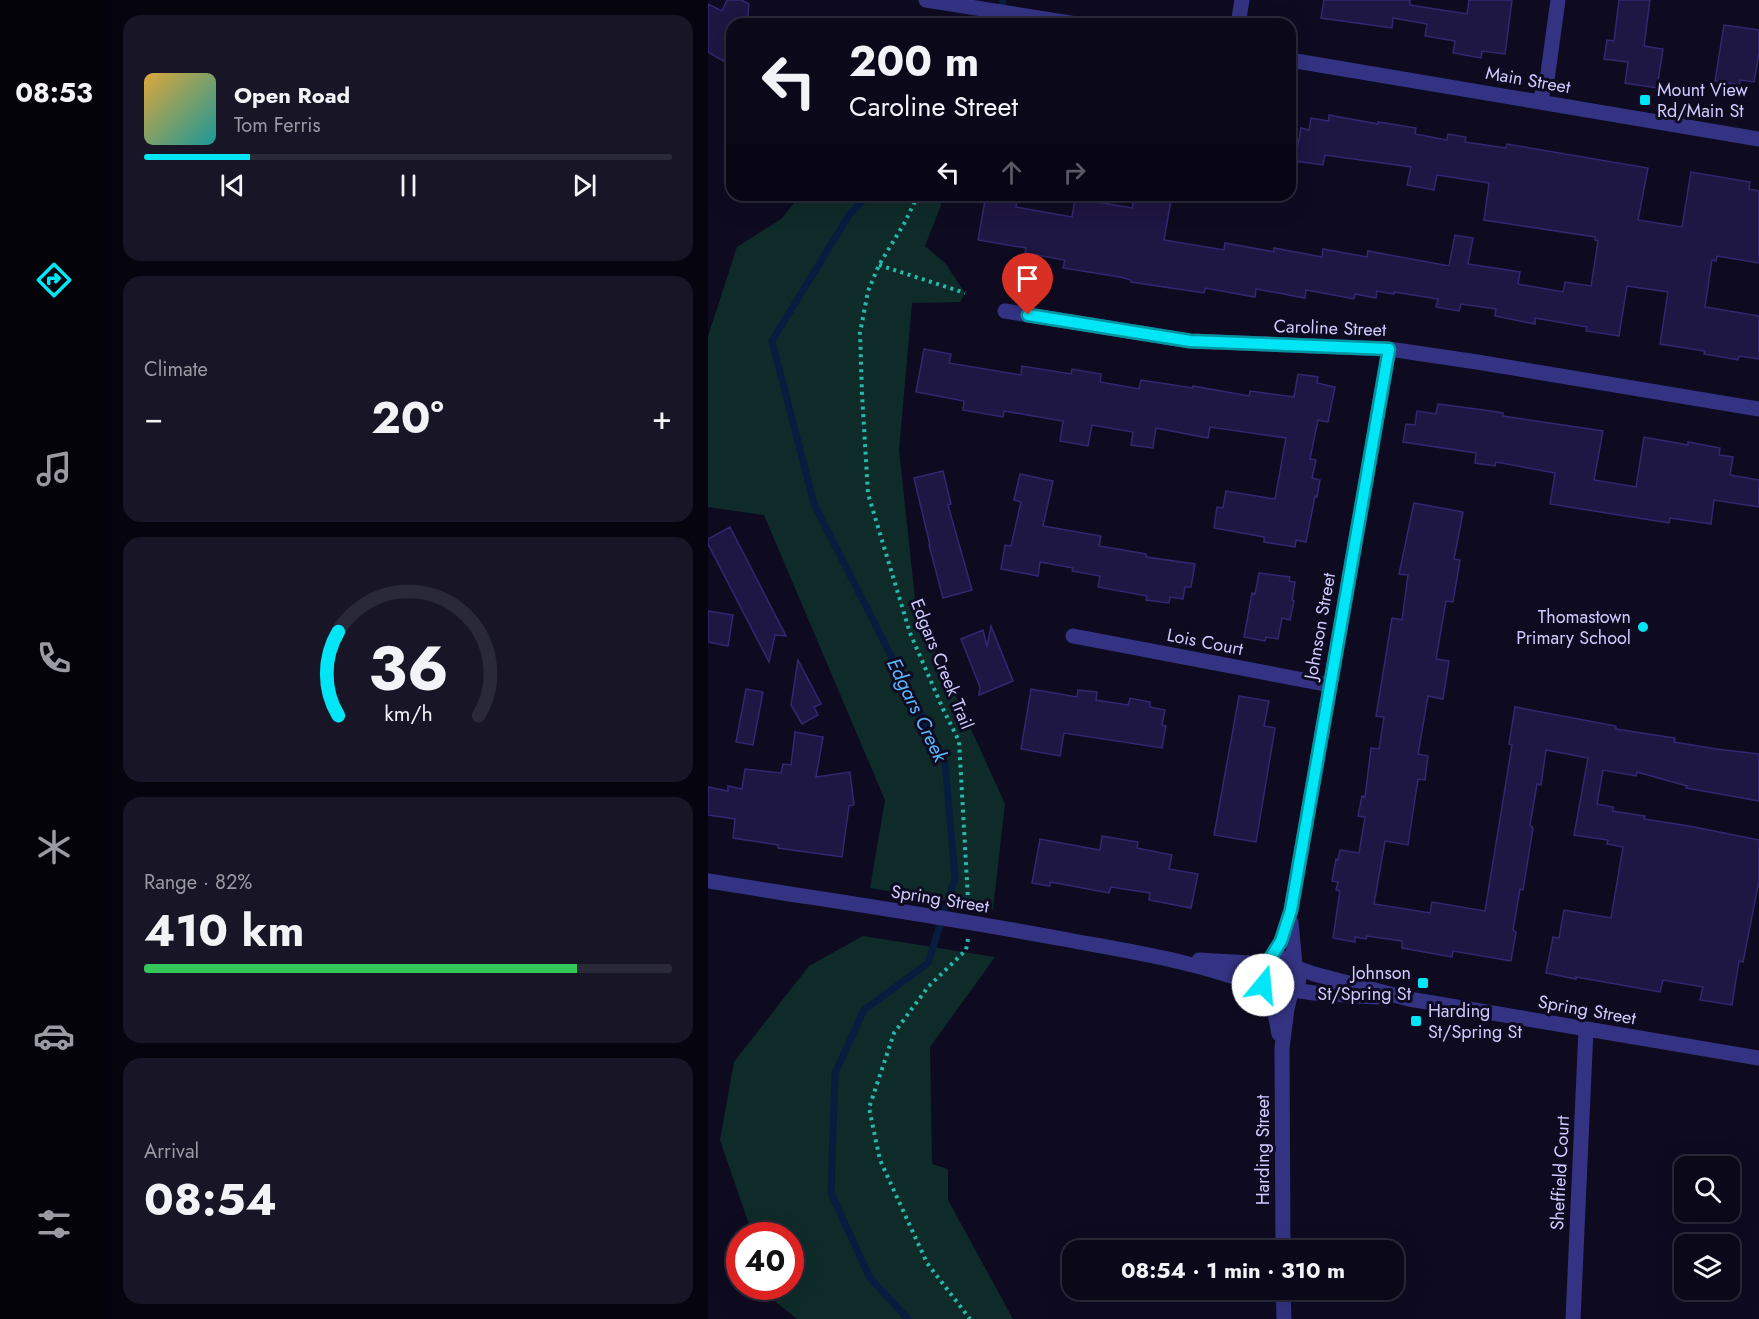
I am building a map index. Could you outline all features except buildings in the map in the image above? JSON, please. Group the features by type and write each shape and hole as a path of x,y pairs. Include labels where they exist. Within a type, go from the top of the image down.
{"street":[{"path":"926,0 1041,18"},
{"path":"1239,18 1242,0"},
{"path":"1539,102 1547,80 1558,0"},
{"name":"Main Street","path":"1296,61 1759,139"},
{"name":"Caroline Street","path":"1005,311 1190,341 1389,349 1759,409"},
{"name":"Johnson Street","path":"1268,963 1281,941 1291,910 1389,349"},
{"name":"Lois Court","path":"1072,636 1330,686"},
{"name":"Spring Street","path":"708,880 1166,958 1242,979 1267,991"},
{"name":"Johnson Street","path":"1291,910 1292,944 1296,966"},
{"name":"Spring Street","path":"1166,958 1268,963"},
{"path":"1274,959 1285,959 1296,966 1299,980 1292,991 1280,996 1267,991 1262,974 1268,963 1274,959"},
{"name":"Spring Street","path":"1296,966 1314,974 1409,999 1759,1058"},
{"name":"Harding Street","path":"1267,991 1274,1008 1282,1048"},
{"name":"Spring Street","path":"1292,991 1409,999"},
{"name":"Harding Street","path":"1283,1240 1282,1048 1287,1009 1292,991"},
{"name":"Sheffield Court","path":"1573,1319 1586,1029"},
{"path":"1283,1300 1284,1319"}],"path":[{"name":"Edgars Creek Trail","path":"915,201 879,265 868,291 861,333 861,394 868,494 910,633 959,741 968,899 971,905 966,950 928,987 894,1033 869,1108 880,1160 927,1263 970,1319"},
{"path":"879,265 965,293"}],"green space":[{"path":"796,201 943,201 925,246 945,263 965,293 960,302 912,303 899,450 916,608 1005,804 993,909 870,888 885,800 764,515 708,507 708,336 737,247 781,219"},
{"path":"863,936 995,957 930,1047 932,1164 948,1169 948,1200 1013,1319 797,1319 776,1302 775,1300 804,1300 804,1222 748,1222 720,1140 734,1062 809,966"}],"waterway":[{"name":"Edgars Creek","path":"1001,18 1003,0"},
{"name":"Edgars Creek","path":"862,201 849,215 772,341 814,504 945,762 955,878 928,963 864,1010 835,1073 831,1193 870,1278 908,1319"}],"place":[{"name":"Mount View Rd/Main St","path":"1645,100"},
{"name":"Thomastown Primary School","path":"1643,627"},
{"name":"Johnson St/Spring St","path":"1423,983"},
{"name":"Harding St/Spring St","path":"1416,1021"}],"route":[{"path":"1028,315 1190,341 1389,349 1291,910 1281,941 1264,968 1263,985"}]}
